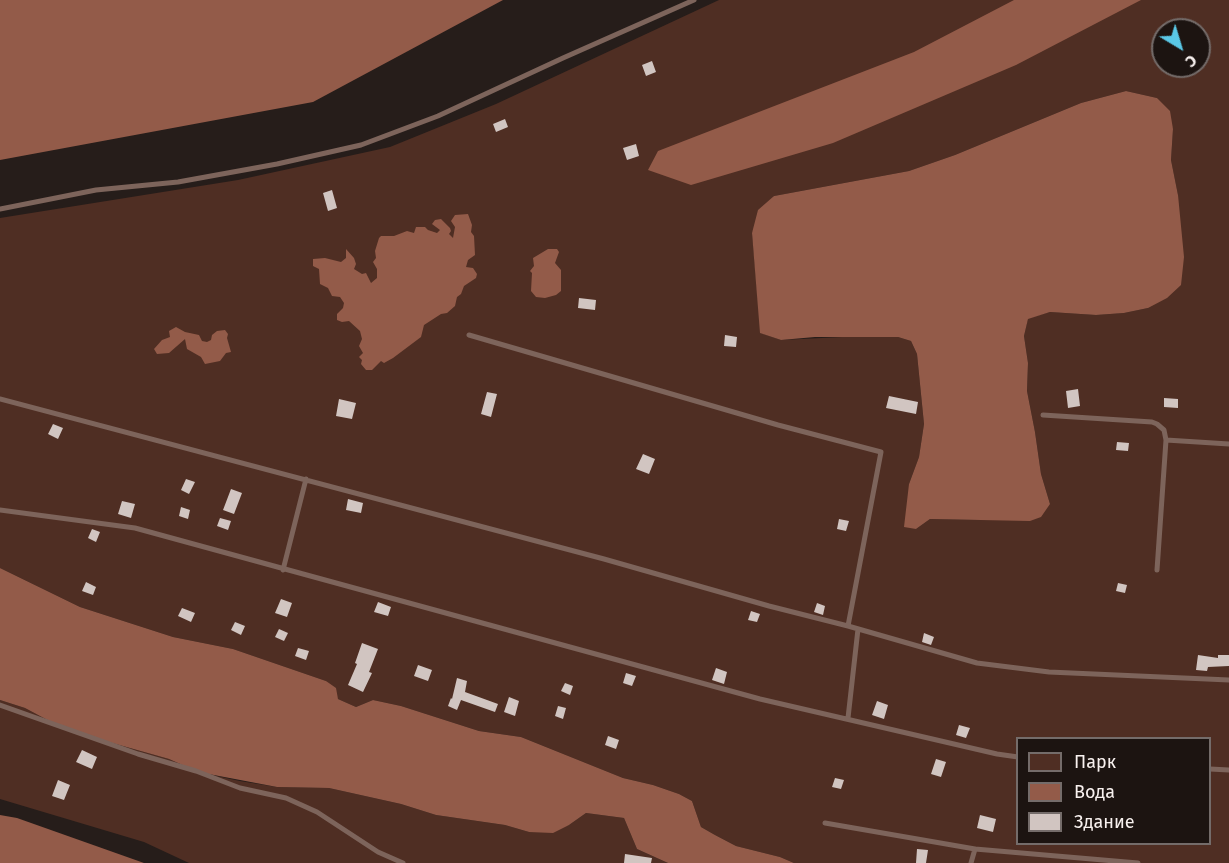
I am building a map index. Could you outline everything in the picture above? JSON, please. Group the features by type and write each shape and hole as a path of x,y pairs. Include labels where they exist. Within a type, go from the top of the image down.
{"lane":[{"path":"0,208 96,190 178,182 277,164 361,145 438,116 563,57 694,0"},
{"path":"469,335 778,425 881,452 848,626"},
{"path":"0,399 604,559 977,663 1121,676 1229,680"},
{"path":"1043,415 1152,422 1157,423 1164,430 1166,440 1157,570"},
{"path":"1166,440 1229,444"},
{"path":"283,570 306,479"},
{"path":"0,510 135,528 760,699 1016,757"},
{"path":"848,718 858,629"},
{"path":"0,705 240,788 286,798 317,812 378,852 403,863"},
{"path":"1211,769 1229,770"},
{"path":"825,824 975,849 1138,863"},
{"path":"971,863 975,849"}],"green space":[{"path":"719,0 1229,0 1229,863 794,863 780,857 736,846 701,827 692,801 679,794 623,778 521,737 479,731 401,706 373,700 356,707 338,699 326,681 233,649 173,637 80,607 0,568 0,218 238,180 390,147 496,104","holes":["1126,91 1157,98 1173,129 1171,160 1178,195 1148,308 1096,315 1050,312 1028,318 1024,336 1028,363 1027,391 1041,474 1050,504 979,520 930,519 916,529 909,484 919,457 924,424 917,354 911,341 898,337 862,336 781,340 761,333 752,233 774,196 909,171 955,155 1081,103"]},
{"path":"0,700 25,708 53,723 98,739 169,759 198,772 240,781 277,787 329,788 401,804 436,815 505,825 529,832 569,825 586,813 624,818 637,849 668,863 189,863 144,842 0,799"}],"water":[{"path":"0,0 503,0 313,102 0,160"},
{"path":"1014,0 1141,0 1016,65 833,143 691,185 648,170 658,151 914,52"},
{"path":"1126,91 1157,98 1170,111 1173,129 1171,160 1178,195 1184,257 1181,285 1167,298 1148,308 1096,315 1050,312 1028,319 1024,336 1028,363 1027,391 1041,474 1050,504 1041,517 1030,521 930,519 916,529 904,527 909,484 919,457 924,424 917,354 911,341 898,337 815,337 781,340 760,333 752,233 758,210 774,196 909,171 955,155 1081,103"},
{"path":"468,214 472,225 471,232 474,236 475,255 468,260 466,267 473,268 477,274 476,278 464,286 457,297 455,306 424,325 421,337 393,358 384,363 381,361 372,370 366,370 359,357 363,353 359,346 362,339 360,331 349,321 337,320 337,314 343,308 344,303 340,297 332,296 328,288 320,284 319,269 313,266 313,259 325,258 341,262 346,258 346,249 354,258 356,264 354,269 362,274 366,273 371,283 377,278 377,269 373,262 381,236 394,236 407,231 414,233 416,227 425,227 437,233 440,230 432,224 435,220 441,219 450,228 449,234 453,238 455,227 451,221 455,215"},
{"path":"548,249 557,249 559,252 555,263 561,270 561,291 545,298 536,297 531,291 532,273 530,271 534,266 533,258"},
{"path":"176,327 199,335 202,341 207,342 217,331 225,330 228,334 231,352 226,353 220,361 205,364 201,357 187,349 185,339 169,353 157,354 154,349 162,340 170,337 169,331"},
{"path":"0,568 80,607 173,637 233,649 326,681 336,688 338,699 356,707 373,700 401,706 479,731 521,737 623,778 679,794 692,801 701,827 736,846 780,857 794,863 668,863 637,849 624,818 586,813 553,833 529,832 505,825 436,815 401,804 329,788 277,787 198,772 169,759 98,739 53,723 25,708 0,700"},
{"path":"0,815 17,818 144,863 0,863"}],"building":[{"path":"652,61 656,72 646,76 642,65"},
{"path":"505,119 508,127 496,132 493,124"},
{"path":"636,144 639,156 627,160 623,148"},
{"path":"332,190 337,208 328,211 323,193"},
{"path":"579,298 596,300 595,310 578,308"},
{"path":"725,335 737,337 736,347 724,346"},
{"path":"1078,389 1080,406 1068,408 1066,391"},
{"path":"487,392 497,394 491,417 481,414"},
{"path":"889,396 918,402 916,414 886,408"},
{"path":"1164,398 1178,399 1178,408 1164,407"},
{"path":"339,399 356,403 352,419 336,416"},
{"path":"53,424 63,428 58,439 48,434"},
{"path":"1117,442 1129,443 1128,451 1116,450"},
{"path":"643,454 655,459 649,474 636,469"},
{"path":"186,479 195,482 189,494 181,490"},
{"path":"231,489 242,493 234,514 223,510"},
{"path":"348,499 363,503 361,513 346,510"},
{"path":"122,501 135,504 131,518 118,514"},
{"path":"181,507 190,510 188,519 179,516"},
{"path":"220,518 231,521 228,530 217,526"},
{"path":"839,519 849,521 846,531 837,529"},
{"path":"92,529 100,532 96,542 88,538"},
{"path":"86,582 96,587 93,595 82,591"},
{"path":"1118,583 1127,585 1125,593 1116,591"},
{"path":"281,599 292,603 287,617 275,613"},
{"path":"378,602 391,607 388,616 374,612"},
{"path":"817,603 825,606 823,615 814,612"},
{"path":"182,608 195,613 191,622 178,616"},
{"path":"751,611 760,614 757,622 748,620"},
{"path":"235,622 245,626 241,635 231,630"},
{"path":"279,629 288,633 284,641 275,637"},
{"path":"924,633 934,637 931,645 922,642"},
{"path":"362,643 378,649 369,672 372,673 363,692 348,685 357,664 355,663"},
{"path":"298,648 309,651 306,660 295,656"},
{"path":"1198,655 1218,658 1218,655 1229,655 1229,666 1208,667 1207,671 1196,670"},
{"path":"418,665 432,670 428,681 414,676"},
{"path":"716,668 727,672 724,684 712,680"},
{"path":"626,673 636,676 632,686 623,683"},
{"path":"457,678 467,681 465,692 498,704 495,712 461,700 457,710 448,706"},
{"path":"565,683 573,686 570,695 561,691"},
{"path":"509,697 519,701 515,716 504,712"},
{"path":"877,701 888,705 884,719 872,715"},
{"path":"558,706 566,708 563,719 555,716"},
{"path":"959,725 970,728 966,738 956,735"},
{"path":"608,736 619,740 616,749 605,745"},
{"path":"82,750 97,757 92,769 76,762"},
{"path":"936,759 946,762 941,777 931,774"},
{"path":"835,778 844,780 841,789 832,787"},
{"path":"58,780 70,785 64,800 52,796"},
{"path":"980,815 996,819 993,832 977,828"},
{"path":"917,849 928,850 926,863 916,863"},
{"path":"625,854 652,858 651,863 624,863"}]}
